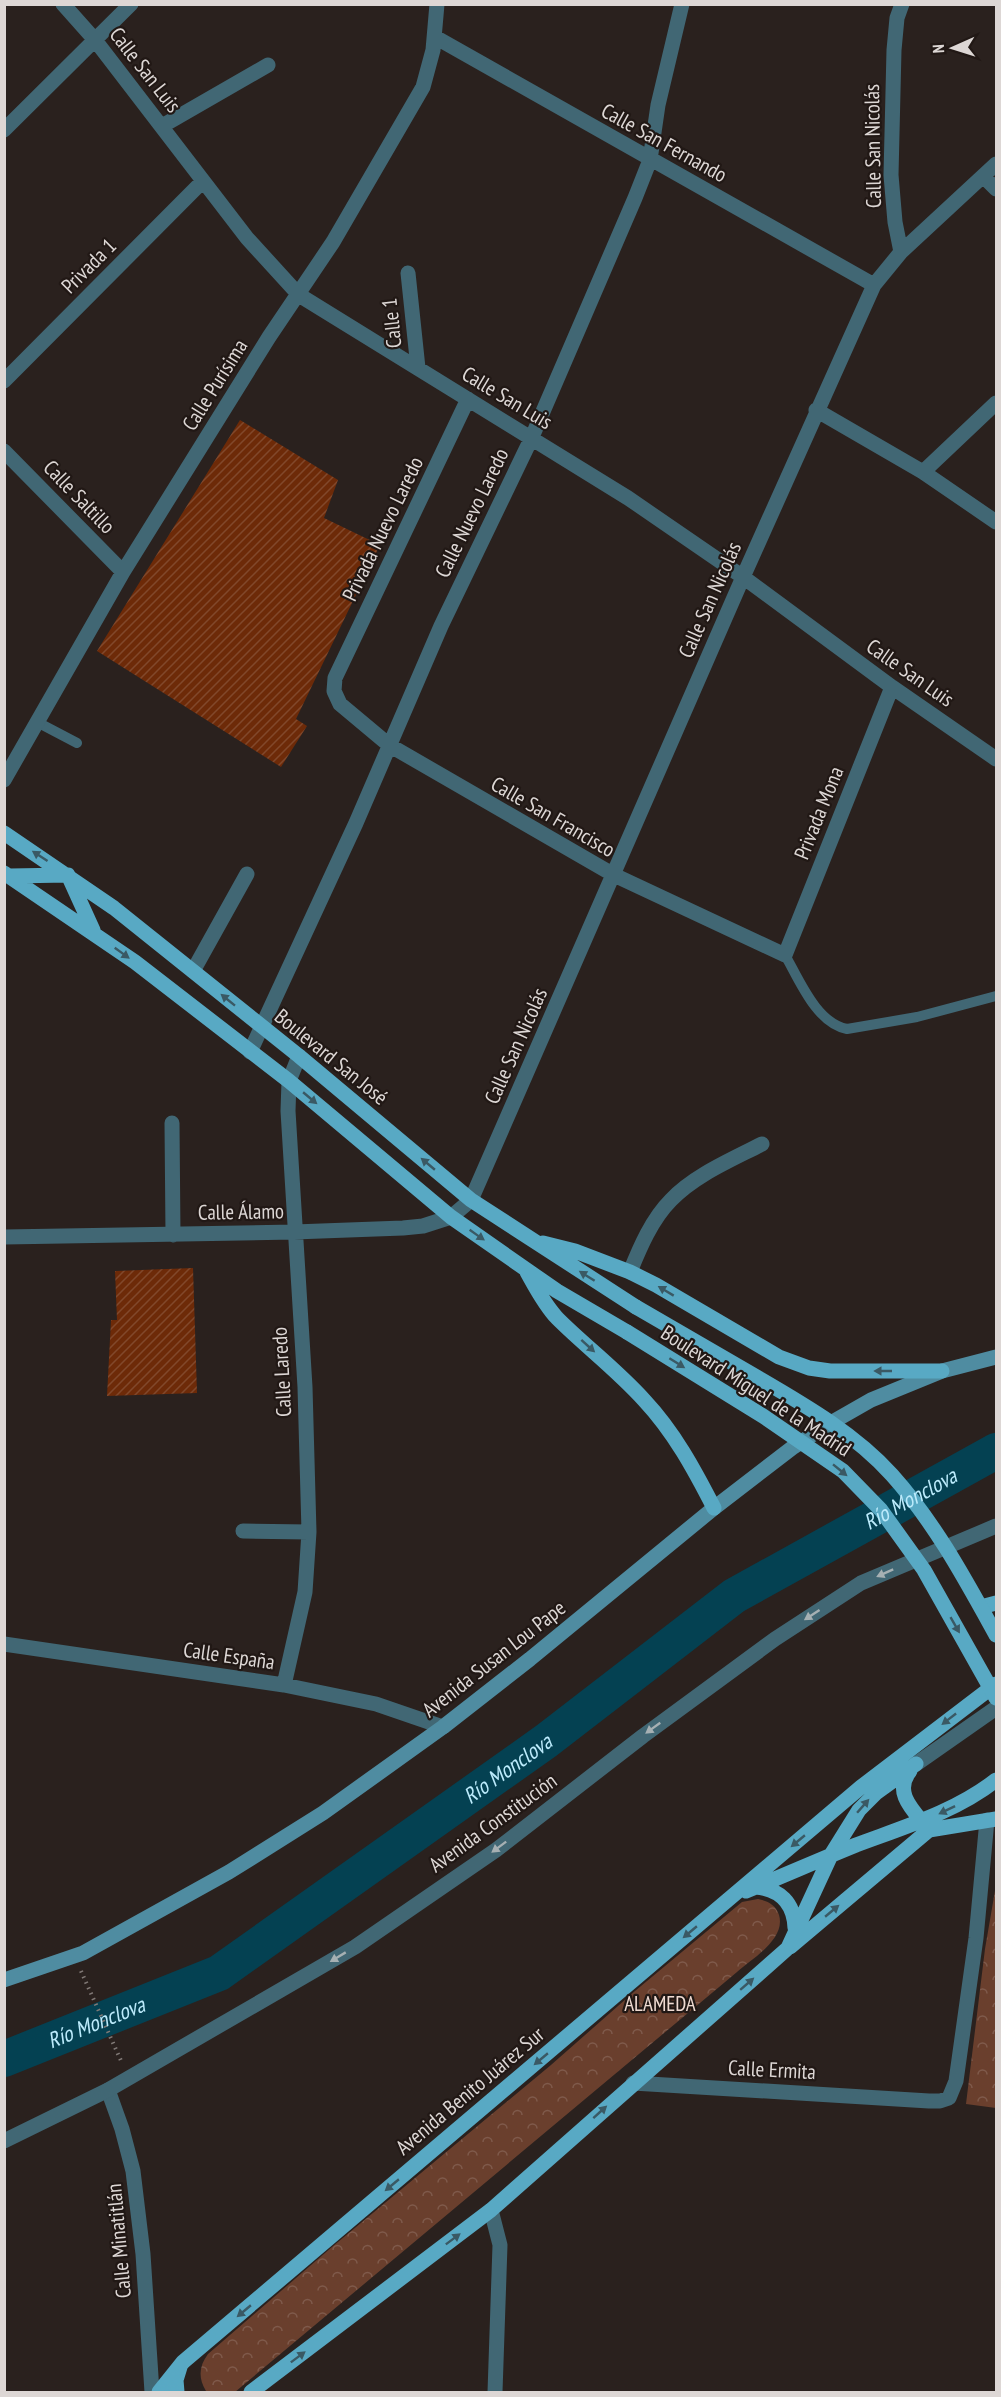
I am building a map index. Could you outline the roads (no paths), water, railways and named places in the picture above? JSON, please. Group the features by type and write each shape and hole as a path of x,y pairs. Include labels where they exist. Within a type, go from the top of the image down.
{"main road":[{"name":"Boulevard San José","path":"4,833 68,875 193,971 471,1200 636,1307"},
{"path":"7,875 68,875 95,933"},
{"path":"7,875 95,933 289,1081 451,1217 525,1269 543,1301 557,1317 612,1367 664,1421 685,1451 714,1508"},
{"path":"531,1240 575,1251 630,1272 779,1357 809,1368 830,1371 942,1371"},
{"name":"Boulevard Miguel de la Madrid","path":"525,1269 763,1416 843,1471 881,1510 924,1570 996,1698"},
{"name":"Boulevard Miguel de la Madrid","path":"636,1307 810,1408 860,1445 890,1473 923,1513 949,1551 996,1635"},
{"name":"Avenida Susan Lou Pape","path":"4,1980 74,1957 229,1872 323,1813 443,1727 539,1652 714,1508 792,1448 829,1424 871,1400 942,1371 996,1357"},
{"path":"981,1607 996,1603"},
{"path":"735,1895 861,1787 996,1684"},
{"path":"916,1764 904,1781 903,1792 925,1825"},
{"path":"788,1948 795,1928 831,1855 865,1803 916,1764"},
{"name":"Avenida Benito Juárez Sur","path":"159,2392 183,2362 735,1895 831,1855 925,1825 996,1780"},
{"path":"251,2392 490,2210 925,1825 992,1819"},
{"path":"755,1887 776,1892 784,1898 795,1917 795,1928"},
{"path":"177,2392 176,2380 183,2362"}],"street":[{"name":"Calle San Luis","path":"63,4 96,40 269,264 299,295 628,498 743,577 892,687 996,759"},
{"path":"4,130 131,4"},
{"name":"Calle Purísima","path":"4,780 123,572 269,337 333,242 423,87 435,37 437,4"},
{"name":"Calle Nuevo Laredo","path":"250,1052 356,824 441,626 532,437 650,160 658,105 682,4"},
{"name":"Calle San Nicolás","path":"471,1200 816,410 874,285 901,252 895,222 891,175 894,50 897,18 902,5"},
{"name":"Calle San Fernando","path":"435,37 874,285"},
{"path":"162,126 268,65"},
{"path":"901,252 996,164"},
{"path":"983,176 996,189"},
{"name":"Privada 1","path":"4,381 203,181"},
{"name":"Calle 1","path":"408,273 418,368"},
{"name":"Privada Nuevo Laredo","path":"335,678 468,399"},
{"path":"923,472 996,403"},
{"path":"816,410 923,472 996,522"},
{"name":"Calle Saltillo","path":"4,451 123,572"},
{"name":"Calle San Francisco","path":"335,678 334,691 340,704 389,746 614,875 785,955"},
{"name":"Privada Mona","path":"785,955 892,687"},
{"path":"193,971 248,874"},
{"name":"Calle Laredo","path":"284,1685 305,1592 309,1532 305,1387 288,1111 289,1081 299,1056"},
{"path":"172,1123 173,1235"},
{"path":"630,1272 645,1239 670,1200 715,1168 762,1144"},
{"name":"Calle Álamo","path":"4,1237 294,1232 423,1226 451,1217 471,1200"},
{"name":"Avenida Constitución","path":"4,2141 108,2090 355,1947 495,1850 643,1736 775,1639 861,1583 996,1526"},
{"path":"243,1531 309,1532"},
{"name":"Calle España","path":"4,1644 284,1685 376,1704 443,1727"},
{"path":"916,1764 996,1708"},
{"name":"Calle Ermita","path":"633,2083 929,2101 946,2099 956,2086 992,1819"},
{"name":"Calle Minatitlán","path":"108,2090 122,2129 133,2171 143,2254 152,2392"},
{"path":"490,2210 500,2245 495,2392"}],"lane":[{"path":"37,722 77,743"},
{"path":"785,955 817,1008 831,1023 841,1028 852,1029 917,1017 996,996"}],"waterway":[{"name":"Río Monclova","path":"4,2059 219,1973 546,1741 734,1596 996,1451"}],"park label":[{"name":"ALAMEDA","path":"660,2004"}]}
